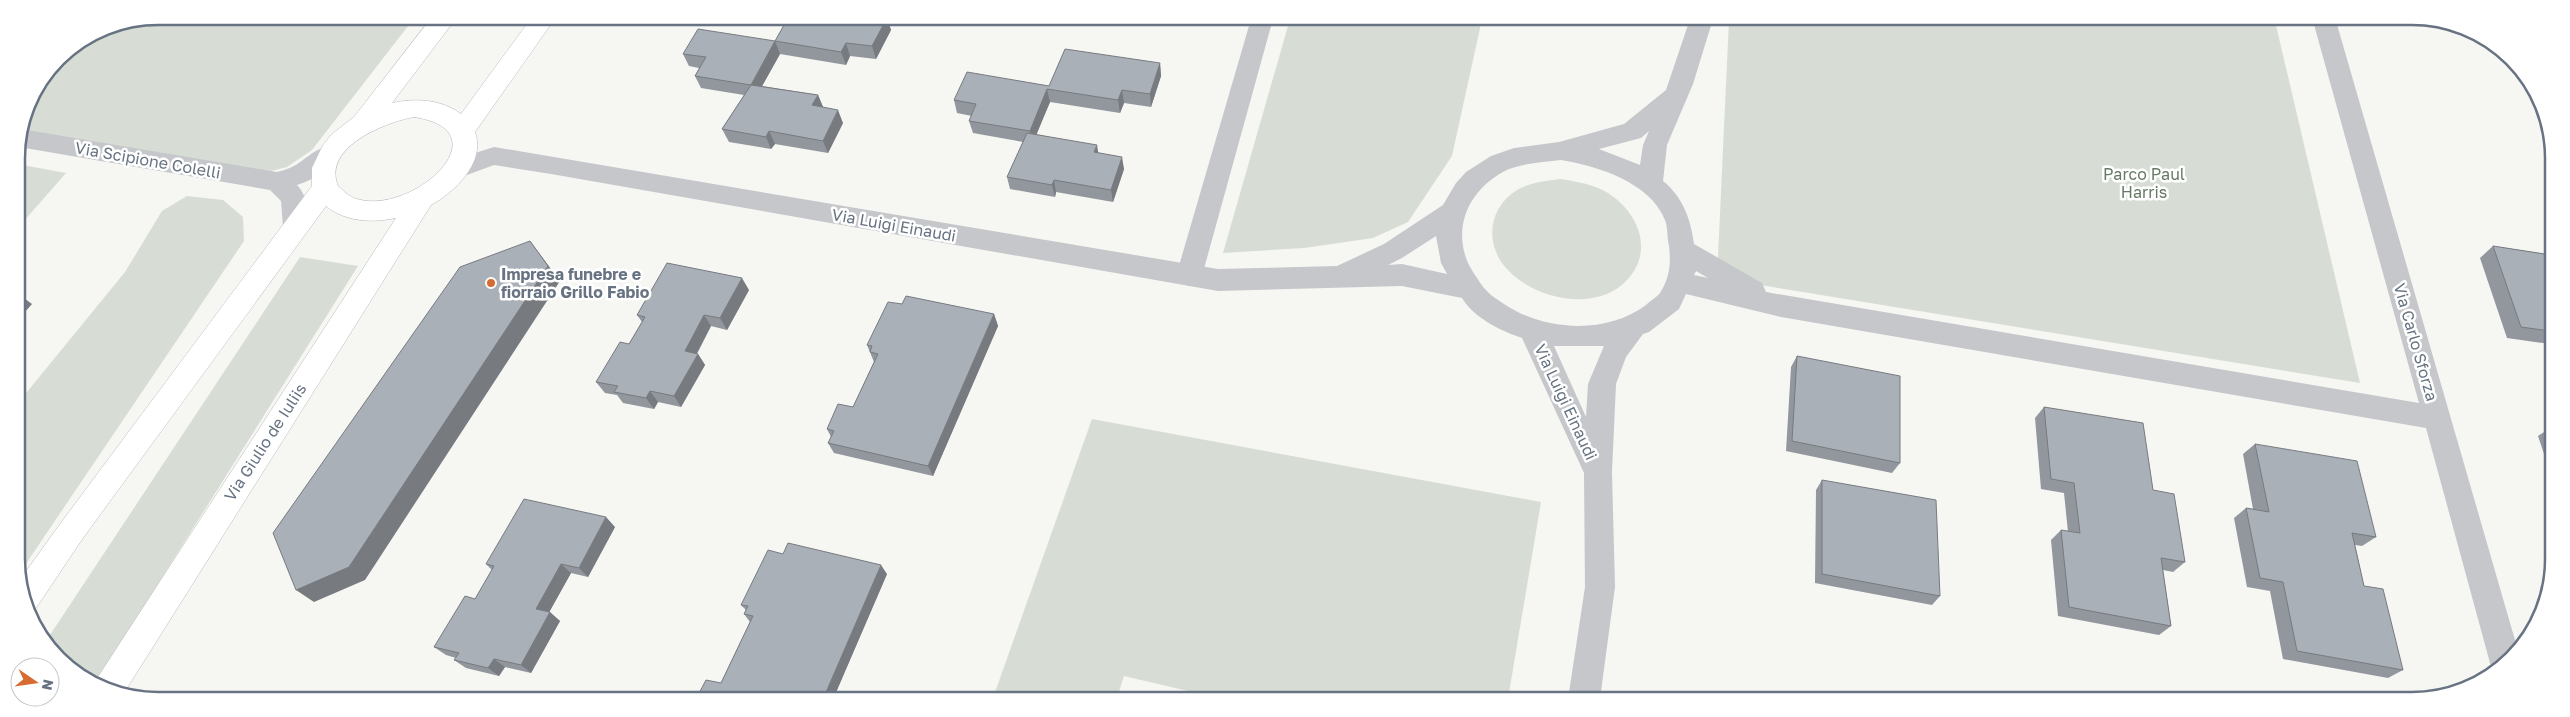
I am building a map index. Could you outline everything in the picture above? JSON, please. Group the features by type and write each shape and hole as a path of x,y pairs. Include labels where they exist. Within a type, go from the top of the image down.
{"main road":[{"path":"363,124 439,25"},
{"path":"30,591 79,521 325,188 323,172 329,155 343,138 363,124 397,110 431,109 456,120 463,130 538,25"},
{"name":"Via Giulio de Iuliis","path":"325,188 335,201 352,209 374,211 399,208 422,198 442,185 456,169 463,155 466,142 463,130"},
{"name":"Via Giulio de Iuliis","path":"112,683 422,198"}],"street":[{"path":"1650,185 1654,145 1677,94 1698,25"},
{"name":"Via Carlo Sforza","path":"2326,25 2504,655"},
{"path":"1560,151 1632,131 1677,94"},
{"name":"Via Scipione Colelli","path":"26,139 277,182 301,174 329,155"},
{"path":"1560,151 1585,154 1609,161 1631,172 1650,185 1665,200 1676,216 1686,252 1680,282 1669,301 1653,317 1632,329 1608,336 1584,338 1559,337 1533,332 1486,307 1468,289 1457,270 1450,250 1448,231 1452,212 1461,194 1475,178 1492,166 1513,157 1536,152 1560,151"},
{"name":"Via Luigi Einaudi","path":"456,169 480,159 494,156 551,164 1218,280 1256,281 1402,275 1468,289"},
{"path":"277,182 293,197 296,227"},
{"name":"Via Luigi Einaudi","path":"1335,277 1393,251 1452,212"},
{"path":"1686,252 1781,306"},
{"path":"1680,282 1781,306 2437,418"},
{"name":"Via Luigi Einaudi","path":"1585,692 1600,587 1598,472 1602,384 1615,351 1632,329"},
{"name":"Via Luigi Einaudi","path":"1533,332 1598,472"}],"lane":[{"path":"1189,276 1260,25"}],"green space":[{"path":"158,25 409,25 312,150 287,167 271,171 242,168 28,131 39,99 64,64 84,47 107,35 124,30"},
{"path":"1288,25 1481,25 1452,156 1408,222 1373,238 1304,248 1223,253"},
{"name":"Parco Paul Harris","path":"1729,25 2276,25 2360,383 1717,278"},
{"path":"25,165 66,173 25,220"},
{"path":"1561,179 1591,185 1603,190 1619,201 1634,221 1639,232 1640,256 1636,268 1628,279 1615,290 1600,296 1583,299 1565,298 1548,294 1532,288 1518,279 1506,268 1499,258 1492,237 1495,216 1500,206 1517,190 1528,185"},
{"path":"187,196 223,200 243,217 244,241 25,565 25,394 125,272 162,211"},
{"path":"300,257 358,266 99,678 84,670 58,647 49,636"},
{"path":"1092,419 1541,502 1509,692 1192,692 1124,676 1119,692 995,692"}],"building":[{"path":"784,25 883,25 872,46 846,43 841,52 775,41"},
{"path":"698,29 775,41 751,85 695,76 706,57 683,54"},
{"path":"1065,49 1160,63 1150,94 1122,90 1118,100 1047,89 1030,131 969,121 976,104 954,100 967,72 1049,86"},
{"path":"751,85 818,95 812,105 838,110 823,141 769,131 766,137 722,129"},
{"path":"1027,133 1097,145 1094,152 1122,157 1111,190 1054,180 1052,185 1007,177"},
{"path":"530,241 548,266 349,567 296,590 273,533 460,267"},
{"path":"2493,246 2545,254 2545,330 2521,327"},
{"path":"667,263 742,278 720,318 704,315 685,351 698,354 674,396 650,391 646,398 614,392 618,386 596,382 620,342 629,344 645,317 637,315"},
{"path":"906,296 994,314 928,466 828,443 834,431 827,429 838,404 853,407 878,354 870,352 872,346 867,345 888,302 902,304"},
{"path":"1797,356 1900,376 1900,463 1792,441"},
{"path":"2044,407 2143,423 2153,490 2174,494 2185,562 2161,558 2171,626 2069,607 2061,530 2080,533 2074,483 2051,479"},
{"path":"2255,444 2357,461 2376,537 2352,533 2364,586 2383,589 2403,670 2297,651 2283,582 2260,578 2246,508 2269,512"},
{"path":"1822,480 1936,500 1940,596 1822,574"},
{"path":"524,499 606,517 579,568 561,564 536,609 550,612 521,665 494,659 488,668 454,660 459,653 434,647 465,596 475,599 494,566 486,564"},
{"path":"788,543 881,565 826,692 700,692 706,680 721,683 753,616 744,614 748,606 741,605 768,550 783,554"}],"place":[{"name":"Impresa funebre e fiorraio Grillo Fabio","path":"491,283"}]}
